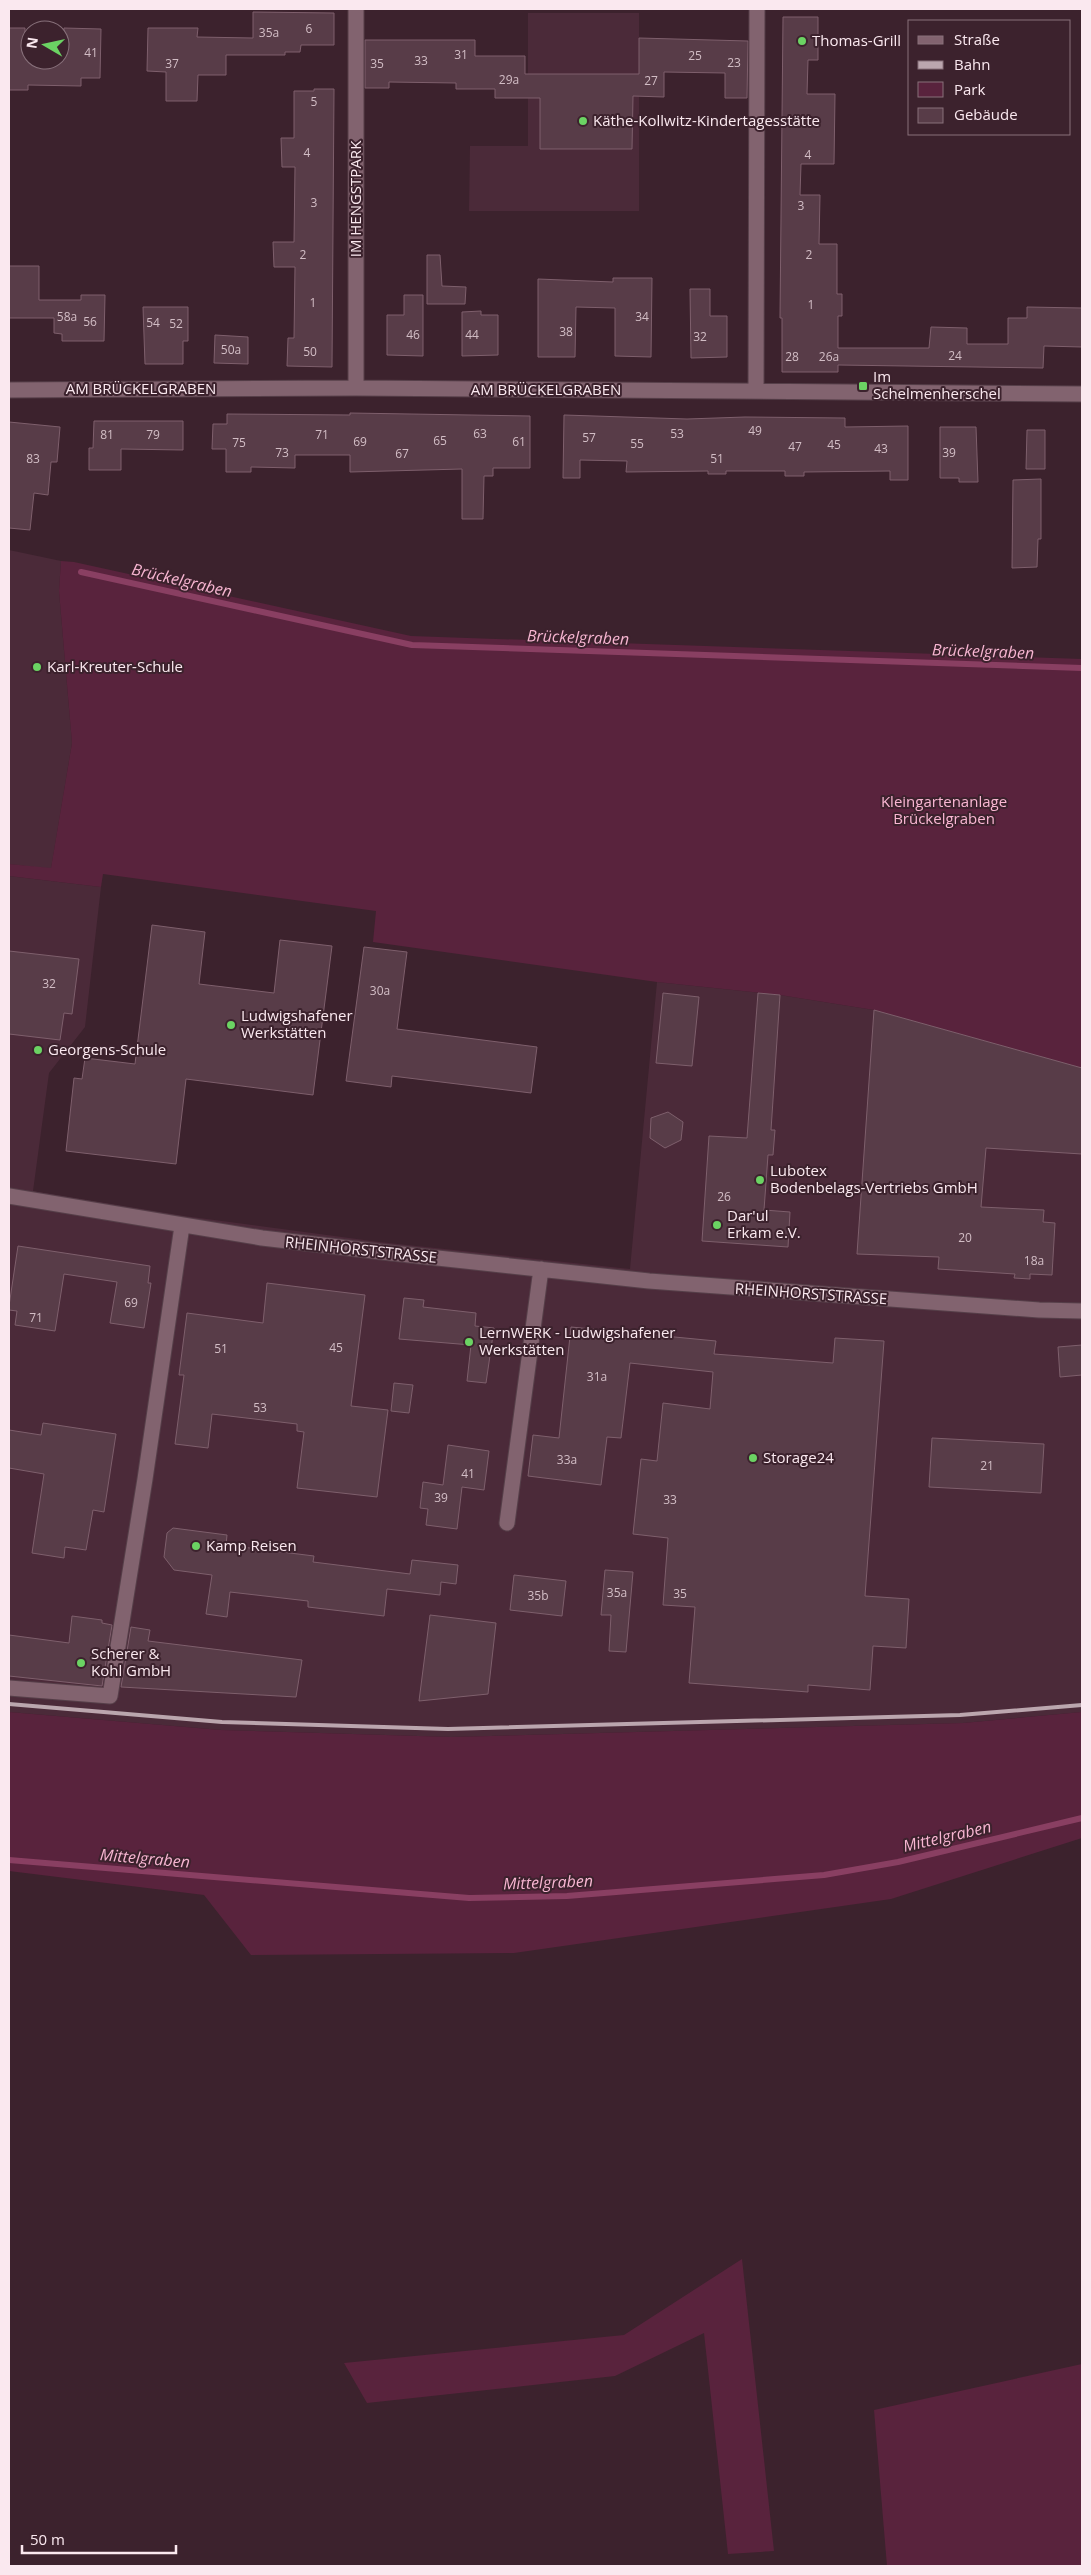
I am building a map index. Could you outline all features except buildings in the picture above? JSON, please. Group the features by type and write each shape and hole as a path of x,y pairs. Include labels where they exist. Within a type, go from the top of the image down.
{"street":[{"name":"IM HENGSTPARK","path":"356,9 356,388"},
{"path":"756,391 757,9"},
{"name":"AM BRÜCKELGRABEN","path":"9,390 356,388 1082,394"},
{"name":"RHEINHORSTSTRASSE","path":"9,1196 282,1241 650,1281 1030,1310 1082,1311"},
{"path":"9,1688 110,1696 146,1479 182,1226"},
{"path":"507,1523 541,1269"}],"shaded area":[{"name":"Käthe-Kollwitz-Kindertagesstätte","path":"528,13 639,13 639,211 469,211 470,146 528,146"},
{"name":"Karl-Kreuter-Schule","path":"9,550 61,561 59,591 72,743 51,869 9,864"},
{"path":"9,876 101,887 85,1027 49,1073 33,1191 184,1216 379,1242 630,1269 657,982 780,995 874,1010 1082,1068 1082,1712 963,1723 451,1737 221,1730 9,1712"}],"green space":[{"name":"Kleingartenanlage Brückelgraben","path":"61,561 74,562 411,636 1082,659 1082,1068 874,1010 780,995 657,982 373,942 376,911 103,874 101,887 9,876 9,864 51,868 72,743 59,591"},
{"path":"9,1712 221,1730 451,1737 963,1723 1082,1712 1082,1838 891,1899 514,1953 251,1955 204,1895 9,1871"},
{"path":"742,2259 774,2551 728,2554 704,2333 615,2376 367,2403 344,2363 624,2335"},
{"path":"1082,2364 1082,2566 887,2566 874,2410"}],"waterway":[{"name":"Brückelgraben","path":"81,572 412,645 1082,668"},
{"name":"Mittelgraben","path":"9,1860 469,1898 567,1896 824,1875 898,1862 1082,1818"}],"railway":[{"path":"9,1704 222,1722 448,1729 960,1715 1082,1705"}],"place":[{"name":"Thomas-Grill","path":"802,41"},
{"name":"Käthe-Kollwitz-Kindertagesstätte","path":"583,121"},
{"name":"Im Schelmenherschel","path":"863,386"},
{"name":"Karl-Kreuter-Schule","path":"37,667"},
{"name":"Ludwigshafener Werkstätten","path":"231,1025"},
{"name":"Georgens-Schule","path":"38,1050"},
{"name":"Lubotex Bodenbelags-Vertriebs GmbH","path":"760,1180"},
{"name":"Dar'ul Erkam e.V.","path":"717,1225"},
{"name":"LernWERK - Ludwigshafener Werkstätten","path":"469,1342"},
{"name":"Storage24","path":"753,1458"},
{"name":"Kamp Reisen","path":"196,1546"},
{"name":"Scherer & Kohl GmbH","path":"81,1663"}]}
